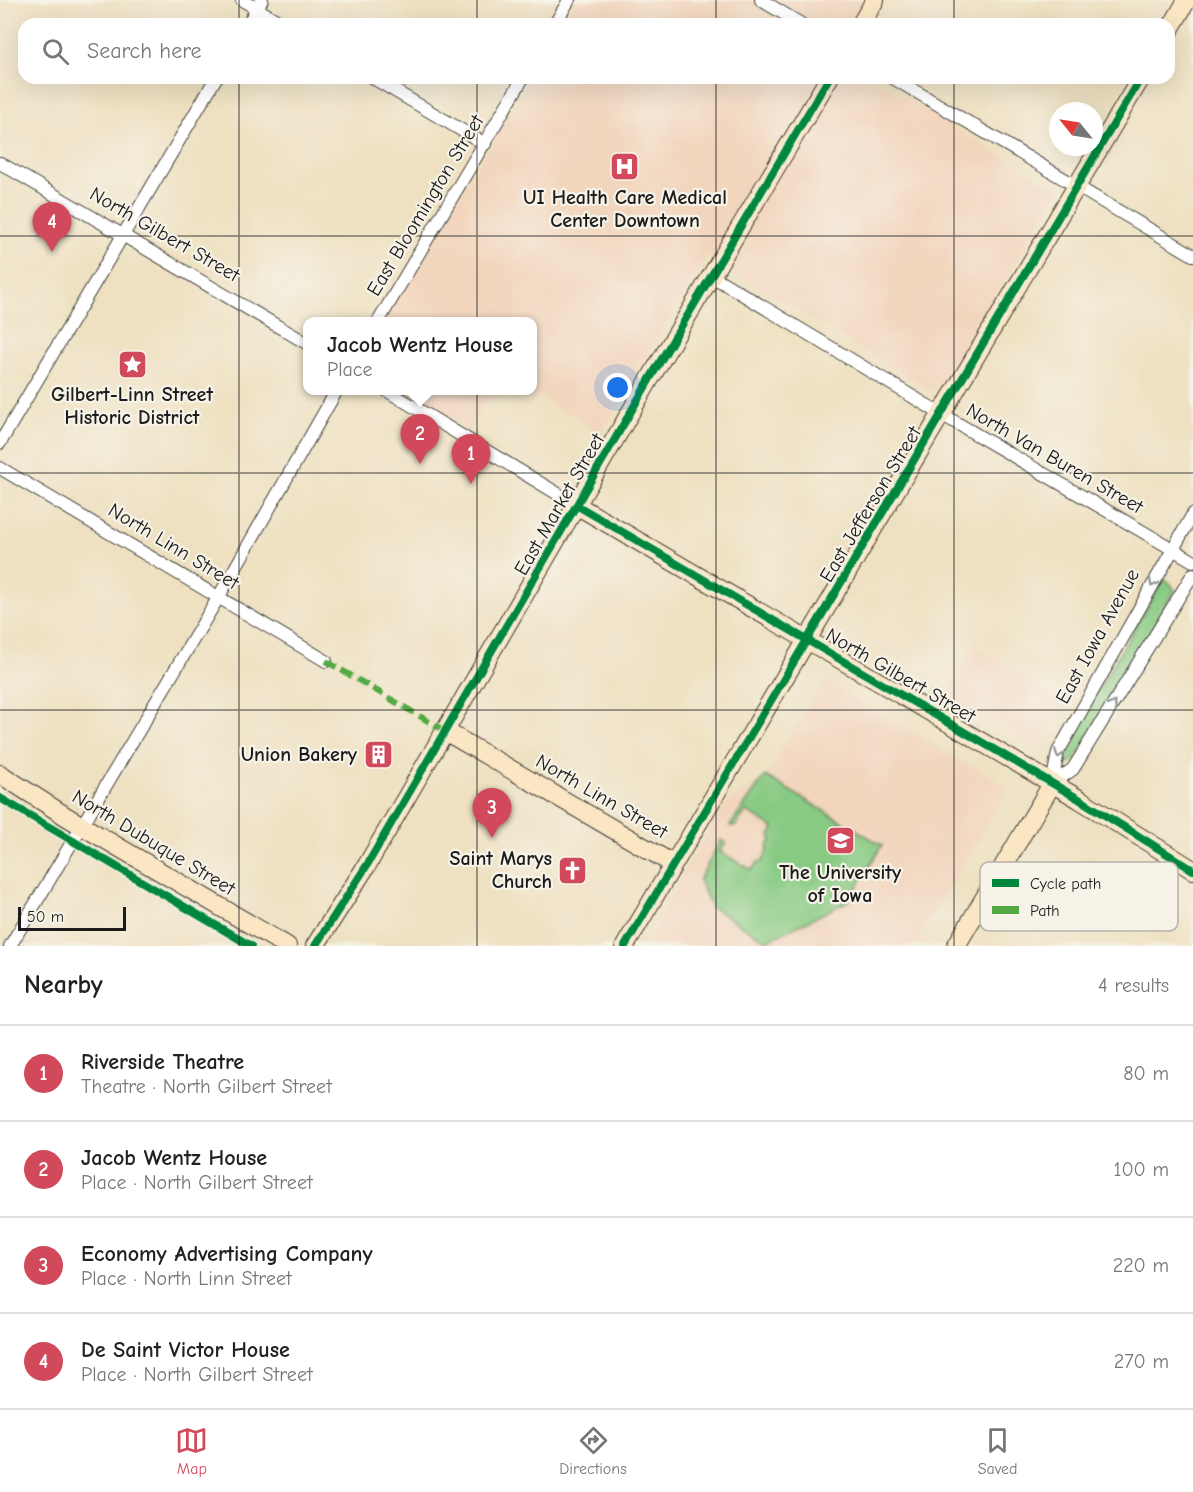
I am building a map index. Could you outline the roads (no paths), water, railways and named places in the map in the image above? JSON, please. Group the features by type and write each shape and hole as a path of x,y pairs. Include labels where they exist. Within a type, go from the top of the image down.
{"main road":[{"path":"864,18 875,0"},
{"path":"1175,21 1187,0"},
{"name":"East Market Street","path":"315,946 367,865 825,84"},
{"name":"East Jefferson Street","path":"625,946 943,415 1137,84"},
{"name":"North Gilbert Street","path":"578,506 1053,784 1193,870"},
{"name":"North Linn Street","path":"445,731 673,864"},
{"name":"North Dubuque Street","path":"0,774 81,825 287,946"},
{"name":"East Iowa Avenue","path":"1006,862 1053,784"},
{"name":"East Iowa Avenue","path":"956,946 980,906"}],"street":[{"path":"242,0 260,4 276,18"},
{"path":"558,18 569,0"},
{"path":"761,0 791,18"},
{"path":"252,18 260,4"},
{"path":"0,443 212,84"},
{"path":"383,84 485,144"},
{"name":"East Bloomington Street","path":"380,317 520,84"},
{"path":"903,84 1193,255"},
{"name":"North Gilbert Street","path":"0,163 303,341"},
{"name":"North Van Buren Street","path":"712,276 943,415 1193,561"},
{"path":"10,946 218,598 335,395"},
{"name":"North Gilbert Street","path":"394,395 578,506"},
{"name":"North Linn Street","path":"0,468 326,661"},
{"name":"East Iowa Avenue","path":"1053,784 1058,752 1193,514"},
{"name":"East Iowa Avenue","path":"1053,784 1074,769 1193,574"}],"place":[{"name":"UI Health Care Medical Center Downtown","path":"625,166"},
{"name":"De Saint Victor House","path":"52,252"},
{"name":"Gilbert-Linn Street Historic District","path":"132,364"},
{"name":"Jacob Wentz House","path":"420,464"},
{"name":"Riverside Theatre","path":"471,484"},
{"name":"Union Bakery","path":"378,754"},
{"name":"Economy Advertising Company","path":"492,838"},
{"name":"The University of Iowa","path":"840,841"},
{"name":"Saint Marys Church","path":"573,870"}]}
